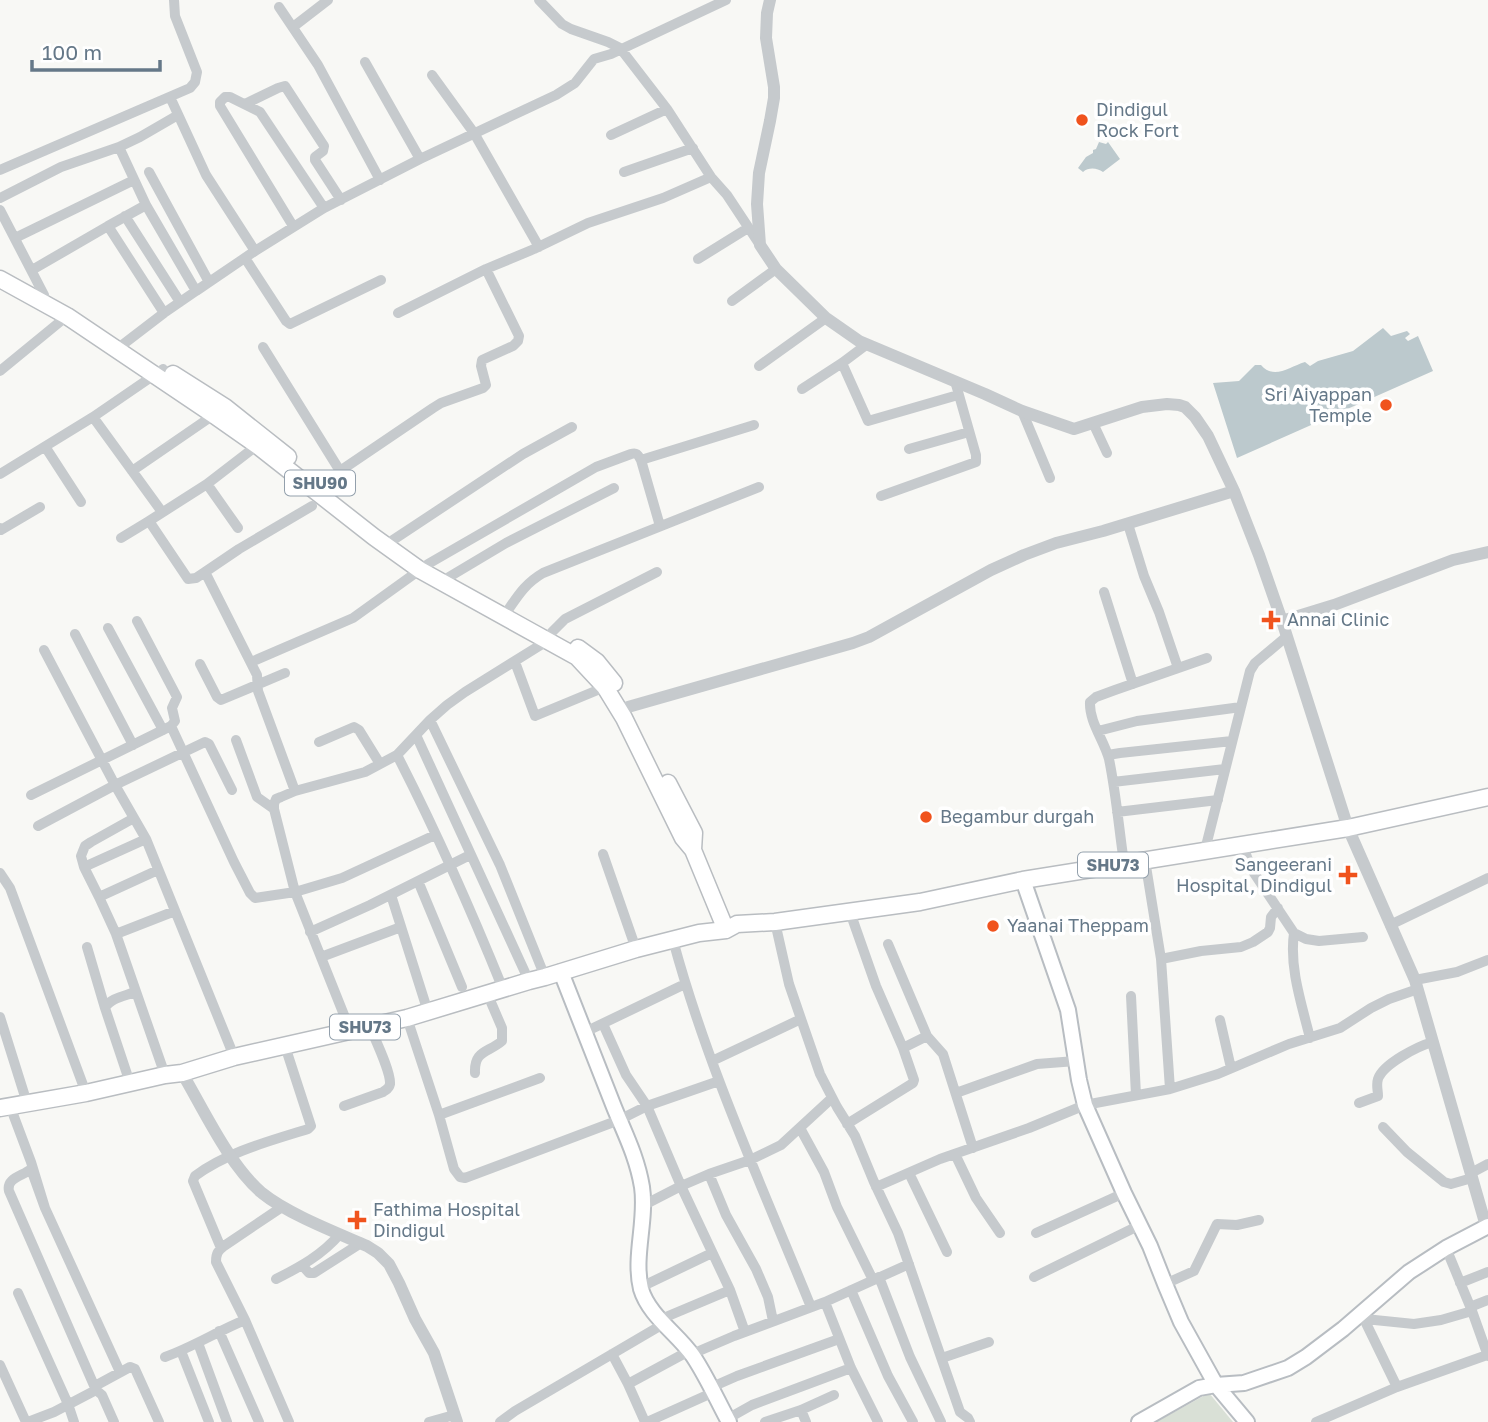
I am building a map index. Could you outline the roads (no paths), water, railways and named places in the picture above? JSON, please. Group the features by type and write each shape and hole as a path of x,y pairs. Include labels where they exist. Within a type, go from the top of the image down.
{"main road":[{"name":"SHU90","path":"0,270 220,411 262,442 316,494 393,540 424,567 449,576 550,636 584,651 597,662 614,682 694,833 693,850 716,904 729,925"},
{"path":"0,280 44,299 67,317 121,347"},
{"path":"316,494 424,567 550,636 577,657 605,687 624,718 683,838 693,850"},
{"name":"SHU73","path":"3,1105 163,1071 182,1073 348,1027 370,1027 407,1018 427,1008 535,975 561,972 634,944 673,940 729,925 775,922 920,902 1023,880 1348,828 1488,797"},
{"path":"1023,880 1068,1010 1085,1105 1150,1246 1181,1322 1216,1385 1247,1422"},
{"path":"701,926 715,913 716,904"},
{"path":"535,975 701,926 729,925"},
{"path":"561,972 634,1152 643,1205 639,1262 641,1287 648,1302 691,1353 728,1421"},
{"path":"163,1071 231,1049 348,1027 427,1008"},
{"path":"1139,1422 1199,1388 1244,1383 1289,1368 1360,1319 1409,1272 1487,1226"}],"street":[{"path":"0,170 190,88 198,74 175,16 174,0"},
{"path":"293,27 328,0"},
{"path":"539,0 562,24 620,48 667,109 776,269 826,318 866,345 1022,411 1073,429 1142,407 1167,404 1185,407 1197,419 1234,491 1259,555 1348,828 1417,984 1487,1226"},
{"path":"121,347 209,282 324,208 566,90 594,59 611,54 726,0"},
{"path":"760,245 757,204 759,173 774,98 766,37 770,0"},
{"path":"279,7 318,65 380,180"},
{"path":"365,62 420,159"},
{"path":"432,75 474,133 538,247"},
{"path":"245,104 285,86 324,146 323,151 315,157 341,200"},
{"path":"293,226 220,104 227,96 260,112 324,208"},
{"path":"170,97 206,175 286,321 290,324 381,280"},
{"path":"611,135 667,109"},
{"path":"0,198 61,167 118,147 178,115"},
{"path":"118,147 146,205 196,291"},
{"path":"624,172 692,148"},
{"path":"149,172 209,282"},
{"path":"398,313 588,223 663,198 711,177"},
{"path":"15,239 134,180"},
{"path":"32,270 146,205"},
{"path":"0,211 32,270 44,299"},
{"path":"125,216 180,302"},
{"path":"108,226 164,313"},
{"path":"698,259 748,229"},
{"path":"149,521 188,579 196,578 316,494 340,471 433,408 485,387 482,360 513,346 519,336 486,269"},
{"path":"732,301 776,269"},
{"path":"0,371 67,317"},
{"path":"759,366 826,318"},
{"path":"802,388 866,345"},
{"path":"263,347 340,471"},
{"path":"842,363 868,421 958,395"},
{"path":"0,474 93,417 159,372"},
{"path":"881,496 976,462 955,381"},
{"path":"132,471 220,411"},
{"path":"1022,411 1050,478"},
{"path":"93,417 162,512"},
{"path":"1093,423 1107,453"},
{"path":"640,460 754,425"},
{"path":"393,540 523,454 572,427"},
{"path":"909,449 969,432"},
{"path":"121,538 207,484 262,442"},
{"path":"46,447 81,502"},
{"path":"251,662 353,618 424,567 596,467 634,453 638,454 660,526"},
{"path":"207,484 239,528"},
{"path":"508,610 525,586 543,573 759,486"},
{"path":"449,576 506,543 614,488"},
{"path":"628,707 861,640 1024,555 1234,491"},
{"path":"0,530 40,506"},
{"path":"1128,524 1178,668"},
{"path":"1282,621 1334,605 1453,560 1488,552"},
{"path":"205,572 257,675 259,695 295,791"},
{"path":"348,1027 295,892 274,809 276,799 347,777 397,755 430,720 465,692 515,662 550,636 565,619 657,572"},
{"path":"1104,592 1133,684"},
{"path":"31,795 167,728 175,721 172,708 177,697 137,621"},
{"path":"108,628 183,752 252,896 260,898 295,892 342,878 435,835"},
{"path":"75,634 133,745"},
{"path":"1205,850 1250,671 1255,663 1286,637"},
{"path":"44,650 146,839 231,1049"},
{"path":"1124,863 1108,755 1090,712 1090,702 1096,697 1207,658"},
{"path":"515,662 535,716 605,687"},
{"path":"201,664 217,696 222,700 285,673"},
{"path":"1098,731 1137,721 1241,707"},
{"path":"430,720 500,865 535,975"},
{"path":"319,742 354,727 359,730 380,764"},
{"path":"415,735 470,855 535,975"},
{"path":"236,740 254,792 260,801 274,809"},
{"path":"1108,755 1233,741"},
{"path":"38,826 202,742 207,742 232,790"},
{"path":"397,755 465,896 496,988 502,1041 477,1057 474,1062 475,1073"},
{"path":"1113,782 1225,769"},
{"path":"1117,812 1218,800"},
{"path":"134,818 85,846 80,856 116,934 163,1071"},
{"path":"84,867 146,839"},
{"path":"1242,844 1252,870 1294,933 1319,941 1363,937"},
{"path":"603,854 634,944"},
{"path":"310,932 470,855"},
{"path":"1144,860 1161,959 1170,1089"},
{"path":"99,897 158,870"},
{"path":"0,873 10,888 84,1089"},
{"path":"1390,925 1488,878"},
{"path":"418,881 462,986"},
{"path":"390,895 427,1008"},
{"path":"1161,959 1241,947 1253,942 1268,932 1271,916 1278,908"},
{"path":"116,934 175,911"},
{"path":"848,1124 914,1083 913,1074 876,986 850,912"},
{"path":"775,922 789,984 820,1074 855,1136 898,1233 960,1412 967,1421"},
{"path":"321,957 401,927"},
{"path":"1294,933 1293,958 1310,1038"},
{"path":"673,940 685,984 719,1081 811,1307"},
{"path":"888,944 927,1036 943,1055 973,1148"},
{"path":"87,947 129,1080"},
{"path":"876,1187 1085,1105 1170,1089 1289,1044 1340,1028 1417,984 1488,960"},
{"path":"585,1032 685,984"},
{"path":"105,1008 112,1000 135,992"},
{"path":"1131,996 1136,1095"},
{"path":"0,1017 26,1100"},
{"path":"407,1018 454,1169 460,1177 465,1178 719,1081"},
{"path":"712,1061 801,1019"},
{"path":"1220,1020 1231,1068"},
{"path":"603,1024 626,1075 648,1106 681,1186 730,1290 745,1332"},
{"path":"344,1106 383,1092 390,1085 370,1027"},
{"path":"903,1048 927,1036"},
{"path":"1359,1103 1378,1096 1377,1084 1386,1067 1415,1048 1433,1042"},
{"path":"221,1248 194,1179 199,1173 231,1156 310,1128 311,1123 285,1046"},
{"path":"956,1093 1037,1064 1076,1060"},
{"path":"182,1073 231,1156 263,1193 282,1207 378,1253 389,1264 434,1353 456,1418 429,1422"},
{"path":"439,1115 540,1078"},
{"path":"643,1205 681,1186 750,1160 781,1145 832,1098"},
{"path":"3,1105 31,1162 46,1208"},
{"path":"1383,1127 1411,1157 1444,1182 1451,1184 1471,1176 1488,1164"},
{"path":"800,1128 824,1172 837,1207 876,1279 941,1422"},
{"path":"955,1154 976,1198 1000,1233"},
{"path":"114,1422 96,1388 9,1191 10,1182 31,1169 120,1372"},
{"path":"909,1173 947,1252"},
{"path":"709,1174 726,1215 768,1297 773,1321"},
{"path":"1036,1233 1124,1193"},
{"path":"282,1207 221,1248 216,1255 216,1262 245,1320 289,1422"},
{"path":"1165,1284 1194,1271 1217,1224 1237,1225 1259,1220"},
{"path":"1034,1277 1140,1225"},
{"path":"276,1279 327,1249 340,1234"},
{"path":"302,1265 309,1273 314,1273 360,1243"},
{"path":"1316,1422 1397,1387 1488,1355 1446,1248"},
{"path":"641,1287 712,1253"},
{"path":"628,1384 691,1353 825,1302 909,1264"},
{"path":"1460,1283 1488,1272"},
{"path":"500,1422 663,1321 730,1290"},
{"path":"851,1290 888,1376 913,1422"},
{"path":"18,1293 74,1422"},
{"path":"1360,1319 1414,1324 1441,1320 1488,1300"},
{"path":"825,1302 850,1368 878,1422"},
{"path":"1360,1319 1397,1387"},
{"path":"165,1357 245,1320"},
{"path":"219,1331 259,1422"},
{"path":"612,1354 646,1422 737,1376 839,1339"},
{"path":"942,1358 989,1342"},
{"path":"198,1343 228,1422"},
{"path":"181,1351 209,1422"},
{"path":"0,1365 30,1422 54,1412 131,1367 143,1383 159,1422"},
{"path":"728,1421 752,1405 850,1368"},
{"path":"765,1422 834,1395"},
{"path":"801,1410 806,1422"}],"place":[{"name":"Dindigul Rock Fort","path":"1082,120"},
{"name":"Sri Aiyappan Temple","path":"1386,405"},
{"name":"Annai Clinic","path":"1271,620"},
{"name":"Begambur durgah","path":"926,817"},
{"name":"Sangeerani Hospital, Dindigul","path":"1348,875"},
{"name":"Yaanai Theppam","path":"993,926"},
{"name":"Fathima Hospital Dindigul","path":"357,1220"}]}
